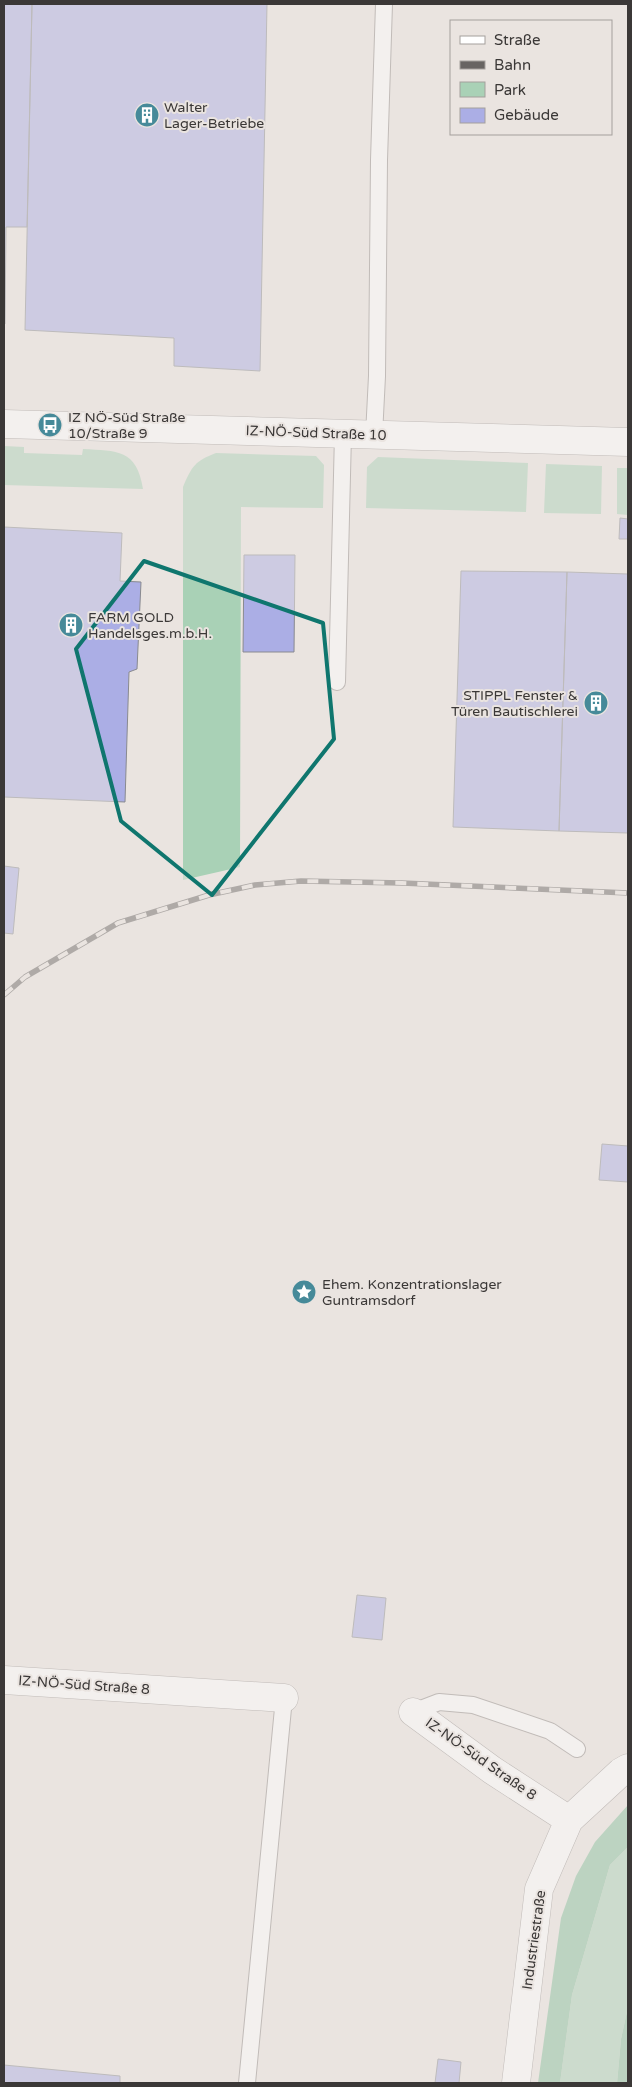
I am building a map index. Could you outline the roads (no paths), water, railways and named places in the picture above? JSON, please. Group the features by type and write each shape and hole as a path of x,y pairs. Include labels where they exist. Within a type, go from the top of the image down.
{"street":[{"name":"IZ-NÖ-Süd Straße 10","path":"4,424 628,442"},
{"name":"IZ-NÖ-Süd Straße 8","path":"4,1680 284,1698"},
{"name":"IZ-NÖ-Süd Straße 8","path":"413,1712 492,1770 569,1820"},
{"name":"Industriestraße","path":"516,2083 539,1889 569,1820 621,1772 628,1768"}],"lane":[{"path":"374,435 377,376 379,160 384,4"},
{"path":"337,682 342,434"},
{"path":"247,2083 284,1698"},
{"name":"IZ-NÖ-Süd Straße 8","path":"413,1712 439,1702 473,1705 550,1732 577,1749"}],"railway":[{"path":"4,995 25,977 118,923 209,895 255,885 301,881 402,883 628,893"}],"place":[{"name":"Walter Lager-Betriebe","path":"147,115"},
{"name":"IZ NÖ-Süd Straße 10/Straße 9","path":"50,425"},
{"name":"FARM GOLD Handelsges.m.b.H.","path":"71,625"},
{"name":"STIPPL Fenster & Türen Bautischlerei","path":"596,703"},
{"name":"Ehem. Konzentrationslager Guntramsdorf","path":"304,1292"}]}
